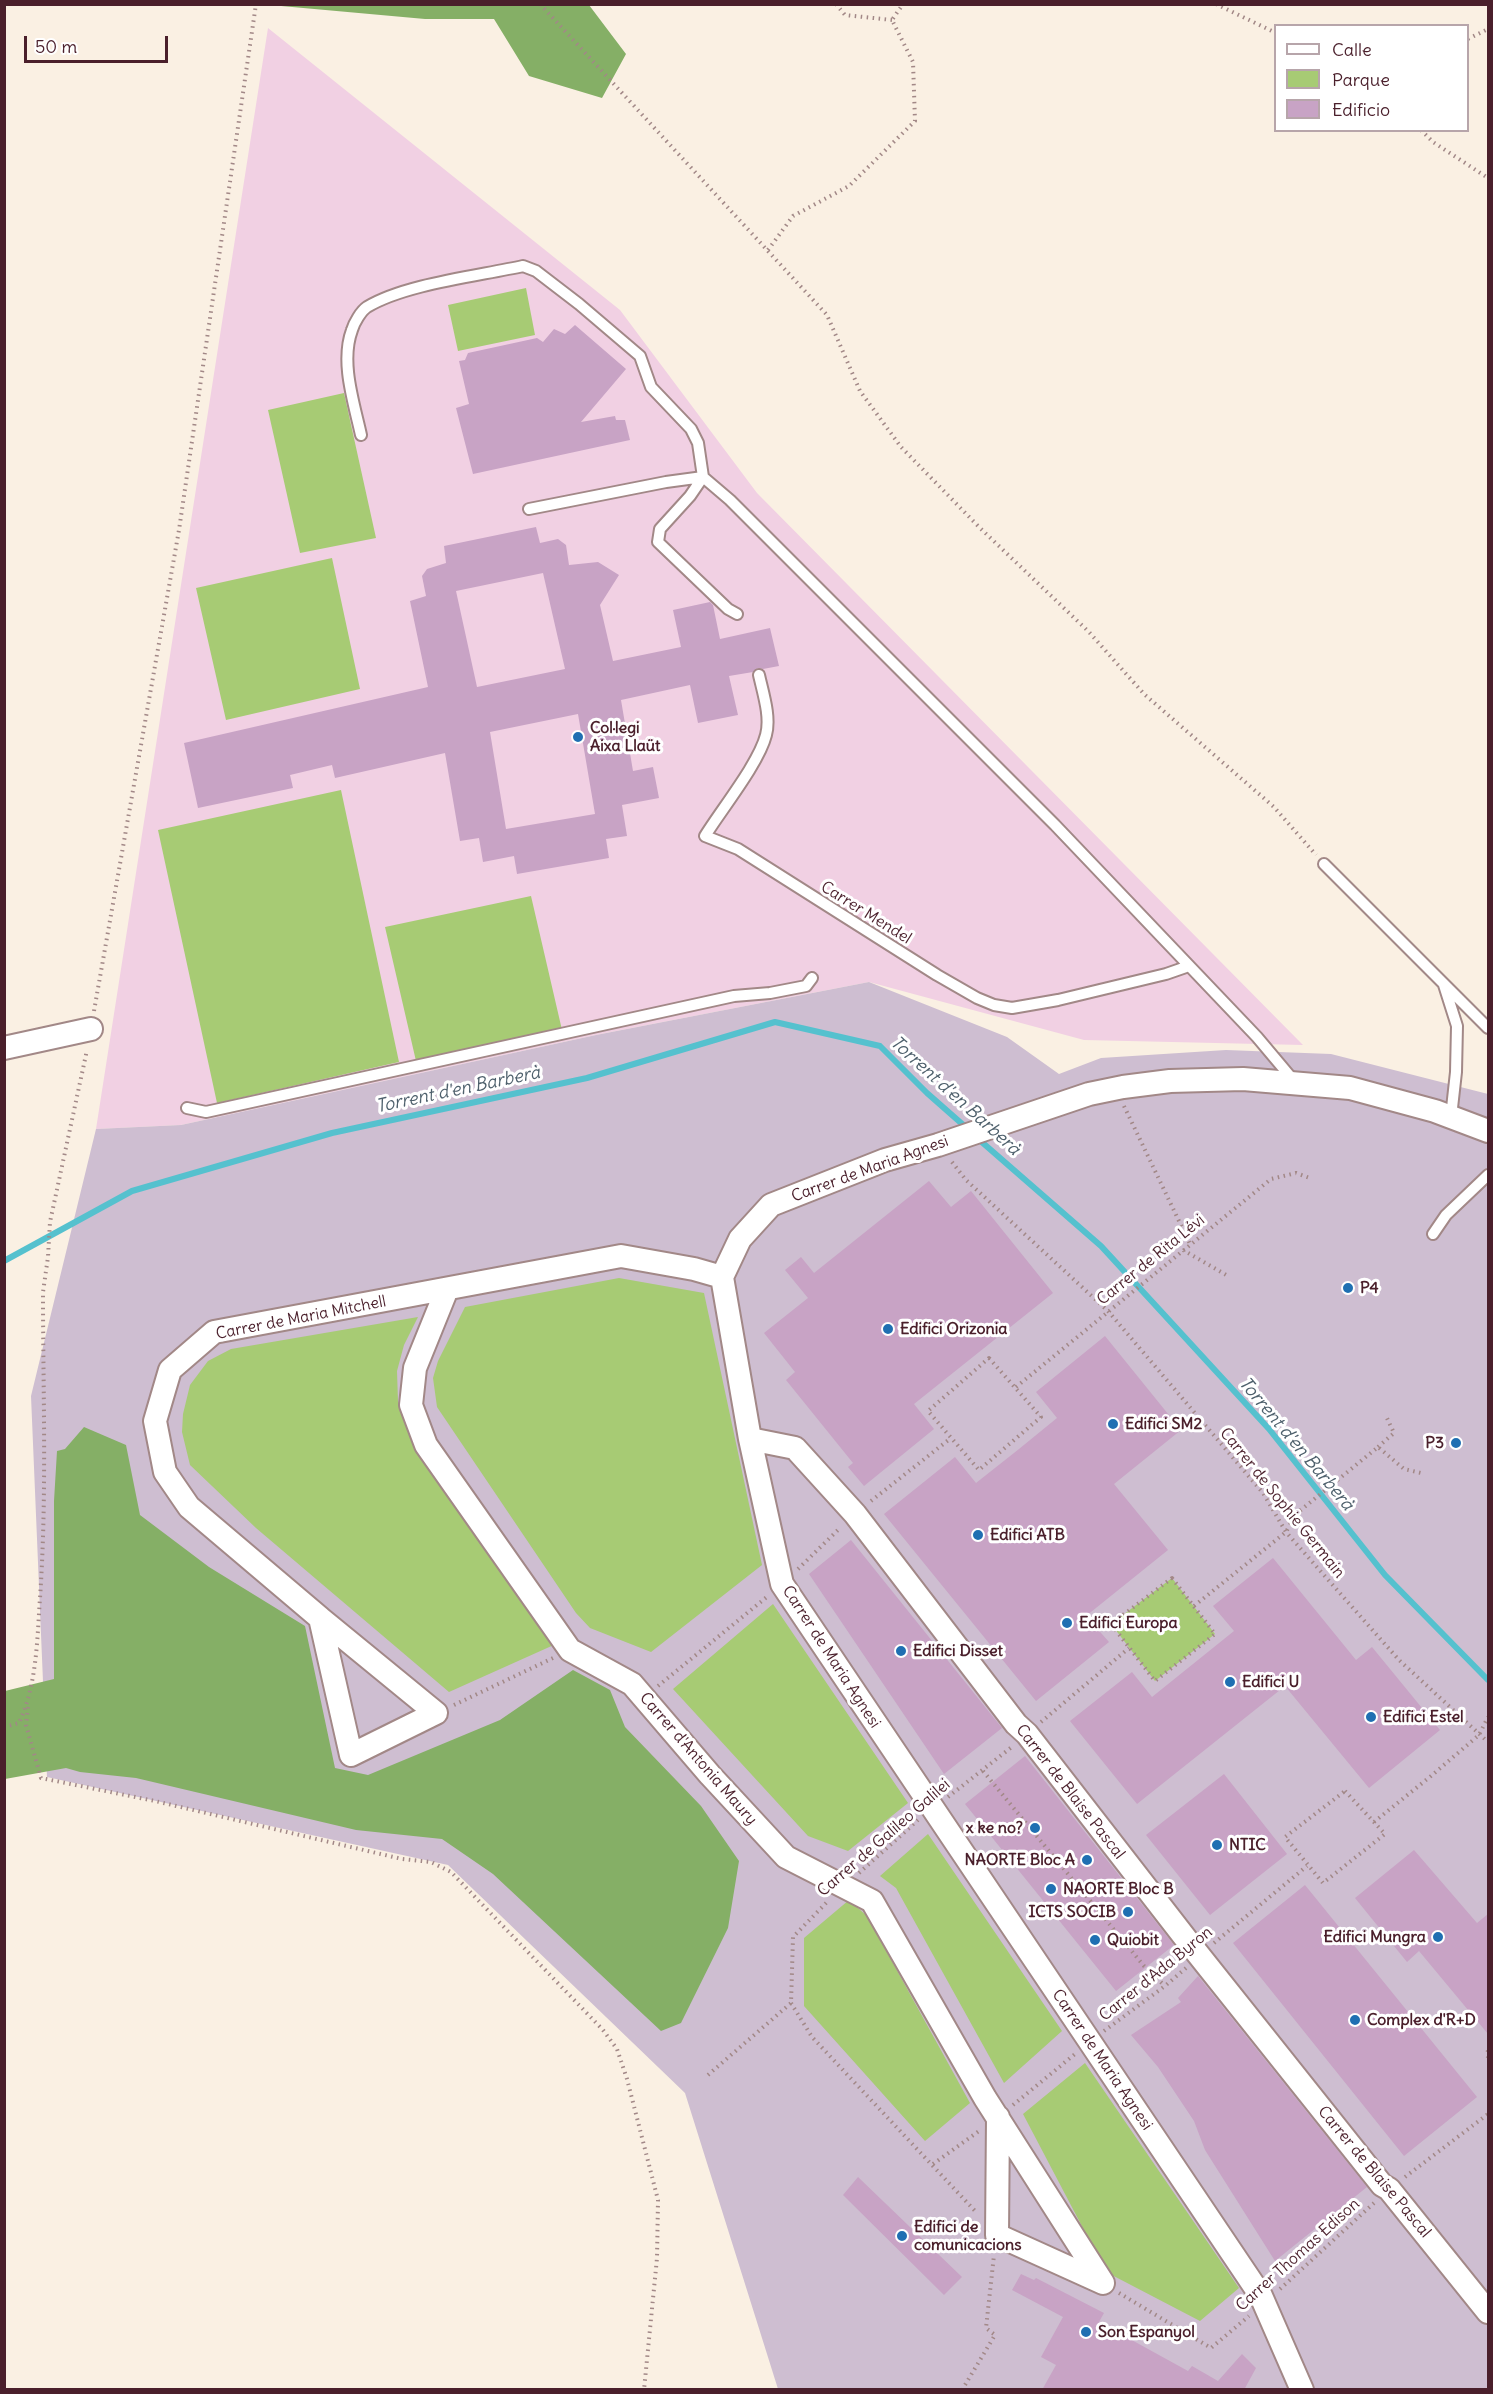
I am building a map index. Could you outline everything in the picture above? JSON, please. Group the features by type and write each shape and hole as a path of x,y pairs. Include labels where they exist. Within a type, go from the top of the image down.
{"street":[{"path":"4,1048 91,1029"},
{"name":"Carrer de Maria Agnesi","path":"1297,1083 1243,1079 1170,1082 1123,1087 1089,1094 885,1160 771,1204 740,1239 722,1277 750,1440 782,1584 1264,2304 1302,2390"},
{"path":"1297,1083 1350,1088 1436,1111 1488,1131"},
{"name":"Carrer de Maria Mitchell","path":"436,1713 189,1507 165,1472 155,1421 170,1370 214,1332 621,1256 694,1269 722,1277"},
{"name":"Carrer d'Antonia Maury","path":"447,1289 415,1368 411,1405 426,1445 570,1650 632,1684 710,1775 786,1857 872,1901 998,2117 1103,2283"},
{"name":"Carrer de Blaise Pascal","path":"750,1440 795,1448 855,1514 1016,1724 1027,1734 1199,1956 1382,2185 1389,2189 1488,2312"},
{"path":"320,1618 351,1755 436,1713"},
{"path":"998,2117 996,2235 1103,2283"}],"lane":[{"path":"361,435 352,394 348,357 352,330 364,308 400,292 523,266 536,271 640,356 651,387 691,429 698,443 703,477 738,508 1055,825 1257,1037 1297,1083"},
{"path":"529,509 703,477"},
{"path":"703,477 690,496 660,530 658,542 728,609 737,614"},
{"name":"Carrer Mendel","path":"759,675 766,710 767,734 758,755 705,836 738,849 938,975 977,998 994,1005 1012,1008 1048,1002 1166,974 1189,966"},
{"path":"1324,864 1488,1028"},
{"path":"187,1108 206,1112 689,1006 806,986 812,978"},
{"path":"1443,983 1457,1026 1456,1072 1451,1117"},
{"path":"1433,1234 1446,1215 1488,1175"}],"path":[{"path":"256,4 179,530 91,1029 50,1222 43,1292 43,1553 36,1662 26,1725 41,1778 144,1798 402,1860 431,1862 451,1872 603,2030 617,2049 627,2079 649,2156 658,2200 657,2258 644,2390"},
{"path":"540,4 827,315 860,391 901,447 1089,632 1144,694 1274,807 1324,864"},
{"path":"836,4 845,15 892,20"},
{"path":"892,20 903,4"},
{"path":"1216,4 1274,33"},
{"path":"768,250 793,216 849,186 915,121 913,62 892,20"},
{"path":"1469,38 1488,29"},
{"path":"1423,132 1433,142 1488,178"},
{"path":"1123,1087 1124,1109 1190,1245"},
{"name":"Carrer de Sophie Germain","path":"946,1142 966,1180 1108,1311 1263,1493 1286,1532 1399,1660 1488,1742"},
{"name":"Carrer de Rita Lévi","path":"1016,1387 1271,1179 1296,1173 1310,1178"},
{"path":"1183,1250 1228,1275"},
{"path":"989,1358 1016,1387 1041,1417 979,1470 928,1411 989,1358"},
{"path":"1194,1606 1286,1532 1296,1514 1394,1433 1386,1416"},
{"path":"1378,1448 1404,1469 1421,1473"},
{"path":"1172,1578 1215,1634 1155,1681 1130,1648 1111,1624 1172,1578"},
{"name":"Carrer de Galileo Galilei","path":"791,2003 793,1937 843,1886 932,1809 983,1771 1130,1648"},
{"path":"436,1713 570,1650"},
{"path":"4,1727 19,1723 28,1702"},
{"path":"1374,1822 1479,1734 1488,1717"},
{"path":"983,1771 1144,1966 1165,1986"},
{"path":"1345,1791 1385,1834 1323,1883 1307,1866 1285,1838 1345,1791"},
{"name":"Carrer d'Ada Byron","path":"933,2164 998,2117 1090,2042 1165,1986 1307,1866"},
{"path":"708,2075 791,2003 812,2037 933,2164 996,2235 986,2328 995,2335 962,2390"},
{"path":"1488,2051 1486,2054 1488,2057"},
{"name":"Carrer Thomas Edison","path":"1103,2283 1210,2348 1264,2304 1389,2189 1488,2114"}],"shaded area":[{"name":"Col·legi Aixa Llaüt","path":"268,28 620,310 757,493 1303,1045 1084,1040 869,982 596,1035 181,1125 96,1129"},
{"path":"869,982 1007,1037 1059,1074 1101,1058 1226,1050 1331,1054 1488,1094 1488,2389 778,2389 685,2093 448,1865 47,1777 31,1396 96,1129 181,1125 596,1035"}],"green space":[{"path":"270,5 589,5 626,54 602,98 529,76 494,19 425,19"},
{"path":"526,288 535,335 458,351 448,305"},
{"path":"344,393 376,538 300,553 268,410"},
{"path":"332,558 360,689 226,720 196,588"},
{"path":"341,790 399,1062 217,1103 158,830"},
{"path":"531,896 562,1030 416,1061 385,927"},
{"path":"619,1278 704,1293 762,1565 651,1652 590,1628 576,1613 437,1407 433,1378 438,1361 465,1307"},
{"path":"418,1317 404,1345 397,1371 398,1401 416,1445 530,1613 556,1644 449,1692 256,1528 190,1465 182,1432 183,1414 190,1385 208,1361 231,1349"},
{"path":"84,1427 126,1445 140,1515 209,1567 305,1626 335,1768 368,1775 500,1720 573,1670 610,1690 625,1727 701,1806 739,1861 728,1928 681,2023 661,2031 493,1874 442,1839 356,1830 136,1778 80,1772 66,1768 5,1779 5,1691 54,1679 54,1501 57,1451 65,1449"},
{"path":"1172,1578 1215,1634 1155,1681 1111,1624"},
{"path":"773,1604 908,1803 848,1851 808,1836 673,1689"},
{"path":"928,1834 1062,2031 1004,2083 896,1888 880,1876"},
{"path":"849,1900 867,1916 970,2103 925,2141 804,2006 804,1938"},
{"path":"1085,2063 1239,2288 1200,2321 1106,2272 1023,2114"}],"building":[{"path":"575,325 626,369 581,422 615,416 616,420 625,420 630,440 473,474 456,408 469,404 459,361 465,360 468,353 537,338 543,342 554,329 565,334"},
{"path":"536,527 540,543 558,539 566,545 569,565 598,562 619,575 600,605 613,661 681,647 673,610 710,602 713,605 720,639 770,628 779,666 758,668 753,672 729,676 738,715 698,723 690,685 621,700 633,771 653,767 659,798 622,805 627,836 606,839 609,858 517,874 514,856 483,862 479,838 460,841 445,753 335,778 332,765 290,775 293,788 198,808 184,743 428,687 410,601 426,596 422,576 427,569 446,563 444,546","holes":["543,573 565,669 477,687 456,591","578,714 595,814 506,829 490,732"]},
{"name":"Edifici Orizonia","path":"929,1181 951,1207 971,1191 1053,1293 914,1404 934,1429 864,1486 848,1467 853,1463 786,1380 795,1372 764,1333 808,1298 785,1270 801,1257 814,1273"},
{"path":"1105,1336 1181,1430 1114,1484 1168,1550 1086,1616 1109,1642 1036,1701 884,1514 955,1457 976,1483 1019,1449 1057,1418 1036,1392"},
{"name":"Edifici Disset","path":"851,1540 1002,1728 944,1774 809,1574"},
{"name":"Edifici U","path":"1273,1558 1356,1660 1372,1647 1440,1730 1369,1788 1285,1686 1137,1804 1070,1721 1132,1672 1152,1697 1234,1631 1213,1606"},
{"path":"1025,1756 1174,1945 1116,1991 965,1804"},
{"name":"NTIC","path":"1224,1774 1287,1854 1210,1915 1146,1835"},
{"name":"Edifici Mungra","path":"1414,1850 1477,1923 1488,1914 1488,2034 1419,1951 1407,1962 1355,1898"},
{"name":"Complex d'R+D","path":"1305,1885 1477,2097 1404,2156 1233,1943"},
{"path":"1198,1976 1367,2187 1275,2261 1205,2150 1194,2121 1158,2067 1131,2035 1181,2002 1178,1998"},
{"name":"Edifici de comunicacions","path":"858,2177 962,2277 944,2295 843,2195"},
{"name":"Son Espanyol","path":"1021,2274 1034,2280 1036,2278 1104,2313 1099,2322 1188,2371 1192,2366 1218,2381 1242,2354 1256,2368 1244,2390 1042,2390 1056,2365 1041,2357 1063,2317 1012,2290"}],"waterway":[{"name":"Torrent d'en Barberà","path":"4,1261 132,1191 332,1133 587,1078 775,1022 880,1046 927,1093 969,1130"},
{"name":"Torrent d'en Barberà","path":"976,1137 1101,1246 1269,1429 1385,1575 1488,1680"}],"place":[{"name":"Col·legi Aixa Llaüt","path":"578,737"},
{"name":"P4","path":"1348,1288"},
{"name":"Edifici Orizonia","path":"888,1329"},
{"name":"Edifici SM2","path":"1113,1424"},
{"name":"P3","path":"1456,1443"},
{"name":"Edifici ATB","path":"978,1535"},
{"name":"Edifici Europa","path":"1067,1623"},
{"name":"Edifici Disset","path":"901,1651"},
{"name":"Edifici U","path":"1230,1682"},
{"name":"Edifici Estel","path":"1371,1717"},
{"name":"x ke no?","path":"1035,1828"},
{"name":"NTIC","path":"1217,1845"},
{"name":"NAORTE Bloc A","path":"1087,1860"},
{"name":"NAORTE Bloc B","path":"1051,1889"},
{"name":"ICTS SOCIB","path":"1128,1912"},
{"name":"Edifici Mungra","path":"1438,1937"},
{"name":"Quiobit","path":"1095,1940"},
{"name":"Complex d'R+D","path":"1355,2020"},
{"name":"Edifici de comunicacions","path":"902,2236"},
{"name":"Son Espanyol","path":"1086,2332"}]}
